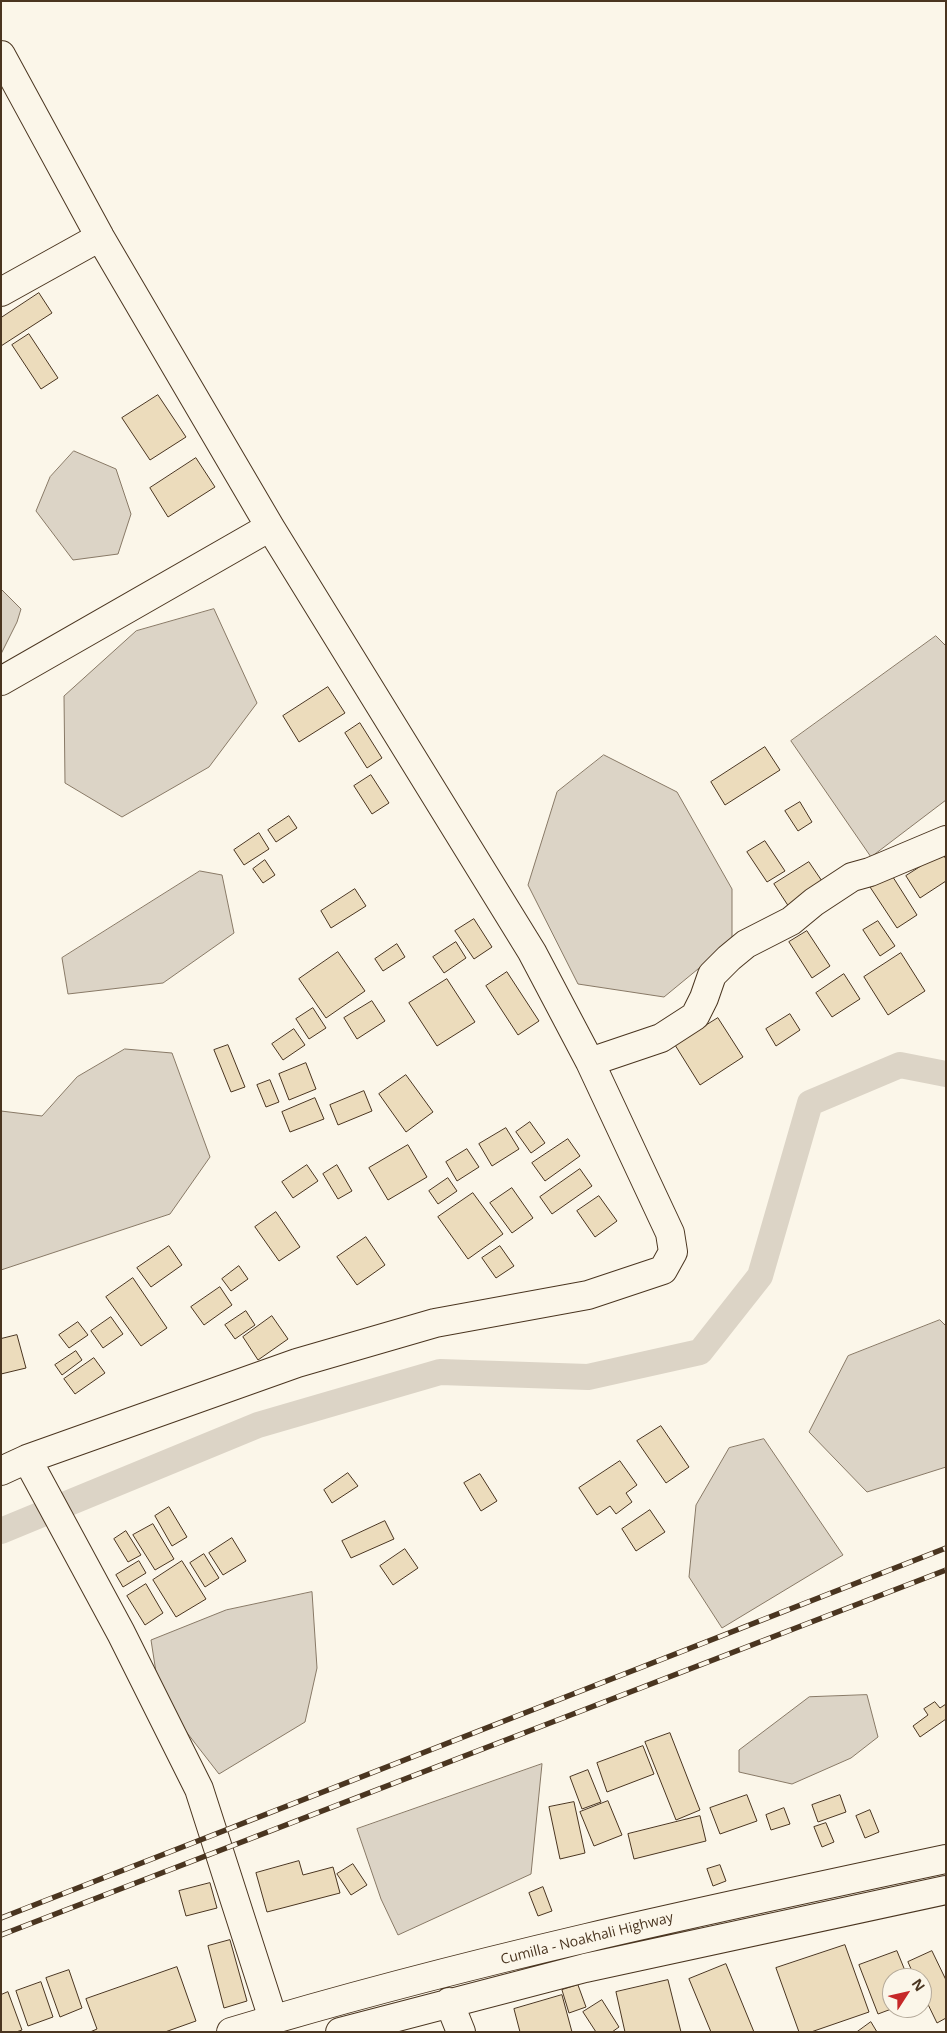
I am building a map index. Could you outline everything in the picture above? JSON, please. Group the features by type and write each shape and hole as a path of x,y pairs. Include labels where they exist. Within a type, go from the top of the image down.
{"street":[{"path":"1,55 100,237 270,527 527,944 590,1062 670,1233 673,1252 663,1270 588,1295 435,1324 297,1363 30,1464 1,1472"},
{"path":"1,292 100,237"},
{"path":"1,681 270,527"},
{"path":"590,1062 661,1038 695,1016 712,975 746,944 791,921 814,902 852,878 946,840"},
{"path":"30,1464 121,1633 199,1790 273,2019"},
{"name":"Cumilla - Noakhali Highway","path":"231,2032 347,1998 656,1921 946,1859"},
{"name":"Cumilla - Noakhali Highway","path":"340,2032 585,1968 946,1890"},
{"path":"449,2002 462,2032"}],"shaded area":[{"path":"74,451 116,469 131,514 118,554 73,560 36,511 50,477"},
{"path":"1,589 21,609 17,622 1,654"},
{"path":"214,609 257,703 209,767 122,817 65,783 64,696 136,631"},
{"path":"936,636 946,646 946,800 871,857 791,741"},
{"path":"604,755 677,792 732,889 732,941 664,997 578,984 528,885 557,792"},
{"path":"200,871 222,875 234,933 163,983 68,994 62,958"},
{"path":"125,1049 172,1053 210,1157 170,1214 1,1270 1,1111 42,1116 77,1077"},
{"path":"940,1320 946,1326 946,1467 867,1492 809,1432 848,1356"},
{"path":"764,1439 843,1555 722,1628 689,1577 696,1505 729,1448"},
{"path":"312,1592 317,1668 305,1722 219,1774 160,1698 151,1640 226,1610"},
{"path":"867,1695 878,1737 851,1758 792,1784 739,1772 739,1750 809,1697"},
{"path":"542,1764 531,1874 398,1935 381,1899 357,1829"}],"building":[{"path":"39,293 52,313 1,346 1,318"},
{"path":"29,334 58,378 41,389 12,345"},
{"path":"158,395 186,437 150,460 122,418"},
{"path":"196,458 215,487 168,517 150,488"},
{"path":"328,687 345,713 299,742 283,716"},
{"path":"360,723 382,758 367,768 345,733"},
{"path":"765,747 780,770 725,805 711,782"},
{"path":"371,775 389,803 372,814 354,786"},
{"path":"800,802 812,822 798,831 785,811"},
{"path":"289,816 297,828 276,842 268,830"},
{"path":"259,833 269,849 244,865 234,850"},
{"path":"765,841 785,871 767,882 747,852"},
{"path":"942,853 946,859 946,881 920,898 906,876"},
{"path":"265,860 275,875 263,883 253,869"},
{"path":"809,862 824,884 789,907 774,884"},
{"path":"891,874 917,915 897,928 870,887"},
{"path":"355,889 366,906 331,928 321,911"},
{"path":"474,919 492,947 474,959 455,931"},
{"path":"878,921 895,946 880,956 863,930"},
{"path":"807,931 830,966 812,978 789,942"},
{"path":"456,942 466,958 444,973 433,957"},
{"path":"397,944 405,957 383,971 375,959"},
{"path":"338,952 365,991 326,1018 299,979"},
{"path":"901,953 925,991 888,1015 864,977"},
{"path":"507,972 539,1021 518,1035 486,986"},
{"path":"844,974 860,999 832,1017 816,993"},
{"path":"447,979 475,1022 437,1046 409,1003"},
{"path":"372,1001 385,1021 357,1039 344,1018"},
{"path":"313,1008 326,1028 309,1039 296,1019"},
{"path":"790,1014 800,1030 776,1046 766,1029"},
{"path":"718,1018 743,1057 700,1085 675,1045"},
{"path":"294,1029 305,1045 283,1060 272,1044"},
{"path":"228,1045 245,1087 231,1092 214,1050"},
{"path":"306,1063 316,1089 289,1100 279,1074"},
{"path":"406,1075 433,1112 406,1132 379,1094"},
{"path":"270,1080 279,1102 266,1107 257,1085"},
{"path":"364,1091 372,1111 338,1125 330,1105"},
{"path":"315,1098 324,1119 290,1132 282,1112"},
{"path":"530,1122 545,1143 531,1153 516,1132"},
{"path":"506,1128 519,1149 492,1166 479,1144"},
{"path":"568,1139 580,1156 545,1181 532,1163"},
{"path":"408,1145 427,1177 388,1200 369,1168"},
{"path":"467,1149 479,1167 457,1181 446,1162"},
{"path":"307,1165 318,1181 293,1198 282,1182"},
{"path":"337,1165 352,1191 338,1199 323,1174"},
{"path":"580,1169 592,1186 552,1214 540,1197"},
{"path":"448,1178 457,1191 438,1204 429,1191"},
{"path":"512,1188 533,1218 512,1233 490,1203"},
{"path":"473,1193 503,1234 468,1259 438,1217"},
{"path":"599,1196 617,1221 595,1237 577,1211"},
{"path":"276,1212 300,1247 279,1261 255,1227"},
{"path":"366,1237 385,1265 357,1285 337,1257"},
{"path":"169,1246 182,1265 151,1287 137,1268"},
{"path":"500,1246 514,1266 496,1278 482,1258"},
{"path":"239,1266 248,1279 231,1291 222,1279"},
{"path":"133,1278 167,1328 141,1346 106,1297"},
{"path":"220,1287 232,1305 204,1325 191,1307"},
{"path":"246,1311 255,1325 235,1339 225,1325"},
{"path":"272,1316 288,1339 258,1360 243,1337"},
{"path":"111,1317 123,1334 103,1348 91,1331"},
{"path":"78,1322 88,1335 69,1348 59,1335"},
{"path":"17,1335 26,1368 1,1374 1,1339"},
{"path":"76,1351 82,1360 62,1375 55,1365"},
{"path":"94,1358 105,1373 75,1394 64,1379"},
{"path":"661,1426 689,1467 666,1483 637,1441"},
{"path":"620,1461 637,1485 626,1493 632,1502 616,1514 610,1506 597,1515 579,1488"},
{"path":"348,1473 358,1486 332,1503 324,1490"},
{"path":"480,1474 497,1501 481,1511 464,1483"},
{"path":"169,1507 187,1537 172,1546 155,1516"},
{"path":"650,1510 665,1532 636,1551 622,1529"},
{"path":"385,1521 394,1539 351,1558 342,1541"},
{"path":"153,1524 174,1559 155,1570 133,1535"},
{"path":"126,1531 141,1555 128,1562 114,1539"},
{"path":"232,1538 246,1561 223,1575 209,1553"},
{"path":"405,1549 418,1568 393,1585 380,1566"},
{"path":"204,1554 219,1578 205,1587 190,1563"},
{"path":"139,1561 146,1573 123,1587 116,1575"},
{"path":"182,1561 206,1599 176,1617 153,1580"},
{"path":"146,1584 163,1613 145,1625 127,1596"},
{"path":"935,1702 940,1708 946,1704 946,1719 920,1737 913,1726 928,1715 924,1709"},
{"path":"670,1733 700,1810 676,1820 645,1742"},
{"path":"643,1746 654,1774 607,1792 597,1763"},
{"path":"588,1770 601,1802 582,1809 570,1777"},
{"path":"747,1795 757,1821 720,1834 710,1808"},
{"path":"840,1795 846,1812 818,1822 812,1805"},
{"path":"608,1801 622,1835 594,1846 580,1812"},
{"path":"574,1802 585,1853 560,1859 549,1807"},
{"path":"784,1808 790,1824 771,1830 766,1815"},
{"path":"870,1810 879,1832 865,1838 856,1816"},
{"path":"700,1816 706,1841 634,1859 628,1834"},
{"path":"826,1823 834,1842 822,1847 814,1827"},
{"path":"299,1861 303,1875 333,1867 340,1893 267,1912 256,1873"},
{"path":"353,1864 367,1885 351,1895 337,1874"},
{"path":"720,1865 726,1881 713,1886 707,1869"},
{"path":"210,1883 217,1908 186,1916 179,1891"},
{"path":"543,1887 552,1911 538,1916 529,1893"},
{"path":"230,1940 247,2001 224,2008 208,1946"},
{"path":"845,1945 869,2012 811,2032 799,2032 776,1968"},
{"path":"897,1951 904,1968 882,1968 882,2012 878,2014 859,1965"},
{"path":"932,1951 946,1980 946,2018 937,2023 932,2013 932,1968 911,1968 908,1962"},
{"path":"726,1964 754,2032 711,2032 689,1979"},
{"path":"177,1967 196,2021 165,2032 90,2032 97,2029 86,1999"},
{"path":"69,1970 82,2008 60,2017 46,1978"},
{"path":"668,1980 681,2032 625,2032 616,1992"},
{"path":"41,1982 53,2017 28,2026 16,1991"},
{"path":"578,1985 586,2007 569,2013 562,1990"},
{"path":"8,1992 22,2030 16,2032 1,2032 1,1995"},
{"path":"562,1995 572,2032 520,2032 514,2009"},
{"path":"602,2000 619,2027 612,2032 596,2032 583,2012"},
{"path":"871,2022 877,2032 857,2032"}],"waterway":[{"path":"1,1531 258,1425 440,1372 588,1377 700,1352 760,1276 810,1103 900,1065 946,1074"}],"railway":[{"path":"1,1918 946,1548"},
{"path":"1,1935 946,1570"}]}
